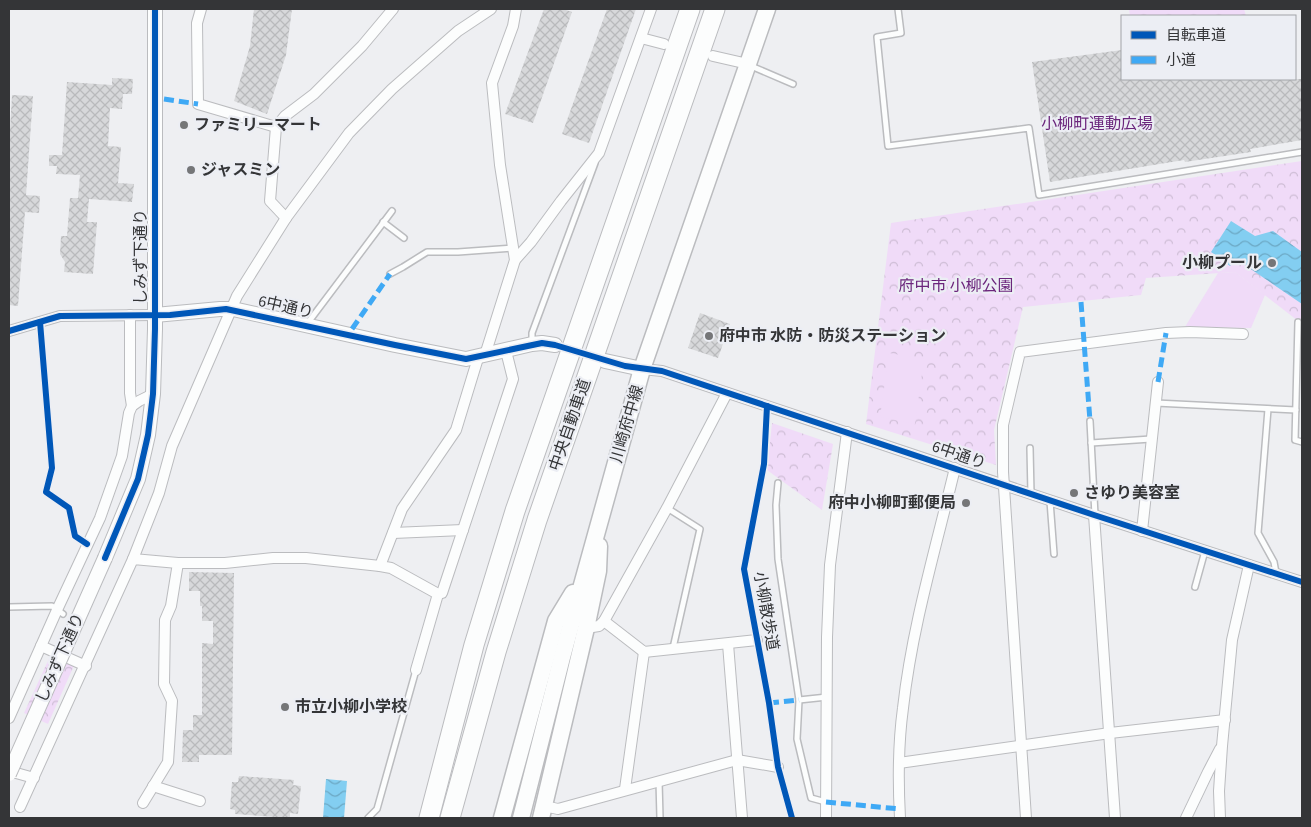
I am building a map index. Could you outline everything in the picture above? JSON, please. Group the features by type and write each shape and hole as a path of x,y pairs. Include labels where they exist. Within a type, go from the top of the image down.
{"highway":[{"name":"中央自動車道","path":"429,817 474,645 515,511 690,9"},
{"name":"中央自動車道","path":"450,818 496,652 537,520 715,9"}],"main road":[{"name":"川崎府中線","path":"521,818 584,575 642,369 767,9"},
{"path":"543,812 598,571 601,516"},
{"path":"502,818 556,622 584,575"}],"street":[{"name":"しみず下通り","path":"9,772 105,558 138,479 148,435 153,394 155,315 155,9"},
{"path":"201,9 197,23 198,104 276,127"},
{"path":"286,218 270,200 276,127 285,116 314,94 362,46 393,9"},
{"path":"20,807 86,666 133,559 159,493 172,446 237,296 286,218 349,133 392,88 458,31 491,9"},
{"path":"515,260 500,166 492,84 513,26 516,9"},
{"path":"380,566 402,509 456,430 515,260 599,153 651,9"},
{"path":"641,38 664,44"},
{"path":"713,56 748,64"},
{"name":"6中通り","path":"9,332 60,316 155,315 213,309 233,309 466,359 532,344 555,345"},
{"path":"130,315 130,393 132,406"},
{"path":"1026,818 1003,484 1003,425 1020,352 1166,333 1243,334"},
{"path":"416,670 438,594 442,593 513,379 506,351"},
{"name":"6中通り","path":"605,361 662,371 1142,531 1302,582"},
{"path":"1142,531 1158,382"},
{"path":"586,628 599,626 604,621 667,508 727,393"},
{"path":"9,718 41,646 60,612 100,518 122,456 129,413 132,406 153,394"},
{"path":"826,818 827,637 830,565 847,432"},
{"path":"900,818 898,763 902,709 912,648 955,468"},
{"path":"1094,515 1110,733 1114,818"},
{"path":"393,533 463,530"},
{"path":"133,559 178,563 225,563 273,558 306,558 380,566 391,568 438,594"},
{"path":"143,803 168,762 172,701 164,684 165,620 171,606 178,563"},
{"path":"1220,818 1219,791 1222,746 1232,640 1249,565"},
{"path":"604,621 644,652 757,640"},
{"path":"728,644 742,818"},
{"path":"41,646 86,666"},
{"path":"626,789 644,652"},
{"path":"898,763 1110,733 1225,720"},
{"path":"1186,818 1222,746"},
{"path":"543,812 558,810 626,789 737,760 778,767"},
{"path":"9,772 34,778"},
{"path":"153,786 200,801"}],"lane":[{"path":"898,9 901,33 877,37 888,146 1029,128 1039,195 1302,152"},
{"path":"748,64 793,84"},
{"path":"532,344 532,333 599,153"},
{"path":"306,326 392,211"},
{"path":"384,222 404,238"},
{"path":"390,274 427,252 513,248"},
{"path":"1298,322 1300,394 1296,410 1295,440 1302,442"},
{"path":"1155,403 1296,410"},
{"path":"1268,408 1258,532 1274,562 1277,574"},
{"path":"1090,421 1094,515"},
{"path":"1091,444 1151,439"},
{"path":"1030,448 1031,494"},
{"path":"778,483 776,505 778,559 799,700 797,739 811,798 826,802"},
{"path":"1050,500 1054,554"},
{"path":"667,508 700,529 673,648"},
{"path":"1195,587 1205,551"},
{"path":"9,607 52,606 60,612"},
{"path":"368,818 377,809 416,670"},
{"path":"799,700 827,697"},
{"path":"659,780 660,818"}],"green space":[{"path":"1129,9 1244,9 1246,15 1130,15"},
{"name":"府中市 小柳公園","path":"1302,161 1302,324 1235,272 1146,278 1141,295 1023,307 994,430 996,465 866,424 891,223"},
{"path":"1235,272 1265,295 1251,328 1185,327 1218,273"},
{"path":"889,353 924,359 915,424 880,417"},
{"path":"772,423 833,444 822,510 767,470"},
{"path":"53,650 76,661 48,724 24,713"}],"water":[{"name":"小柳プール","path":"1231,221 1255,236 1273,231 1302,252 1302,304 1236,259 1230,266 1211,252"},
{"path":"326,779 347,781 344,818 323,818"}],"building":[{"path":"254,9 292,9 286,55 267,114 234,101 250,46"},
{"path":"544,9 563,9 572,12 533,123 505,114"},
{"path":"607,9 636,9 589,143 562,134"},
{"name":"小柳町運動広場","path":"1121,50 1121,80 1302,79 1302,140 1250,149 1251,152 1185,162 1184,160 1050,182 1032,62"},
{"path":"112,78 133,79 132,94 123,94 122,109 110,108 108,146 121,147 118,183 134,184 132,202 89,199 87,222 97,222 93,274 64,272 65,262 60,254 61,236 67,236 70,198 78,198 80,175 56,174 57,166 49,166 49,155 62,155 67,82 112,85"},
{"path":"12,95 33,96 26,195 40,196 39,213 25,212 18,306 9,305 9,148"},
{"name":"府中市 水防・防災ステーション","path":"700,313 730,324 718,358 688,348"},
{"path":"189,572 234,573 232,755 199,755 199,762 182,762 183,730 193,730 193,715 202,715 202,643 213,644 213,621 202,621 200,591 189,591"},
{"path":"239,776 294,780 293,785 301,786 298,814 290,813 290,818 235,814 235,810 230,809 232,782 238,782"}],"marked path":[{"path":"164,99 198,104"},
{"path":"352,329 390,274"},
{"path":"1081,302 1090,421"},
{"path":"1158,382 1166,333"},
{"path":"769,703 799,700"},
{"path":"826,802 900,809"}],"cycle path":[{"path":"105,558 138,479 148,435 153,394 155,329 155,9"},
{"path":"9,331 60,316 170,315 226,309 466,359 542,343 555,345 625,366 662,371 1302,582"},
{"path":"40,322 52,468 46,492 69,508 75,536 87,544"},
{"name":"小柳散歩道","path":"767,406 764,464 744,569 769,703 778,767 792,818"}],"place":[{"name":"ファミリーマート","path":"184,125"},
{"name":"ジャスミン","path":"191,170"},
{"name":"小柳プール","path":"1272,263"},
{"name":"府中市 水防・防災ステーション","path":"709,336"},
{"name":"さゆり美容室","path":"1074,493"},
{"name":"府中小柳町郵便局","path":"966,503"},
{"name":"市立小柳小学校","path":"285,707"}]}
